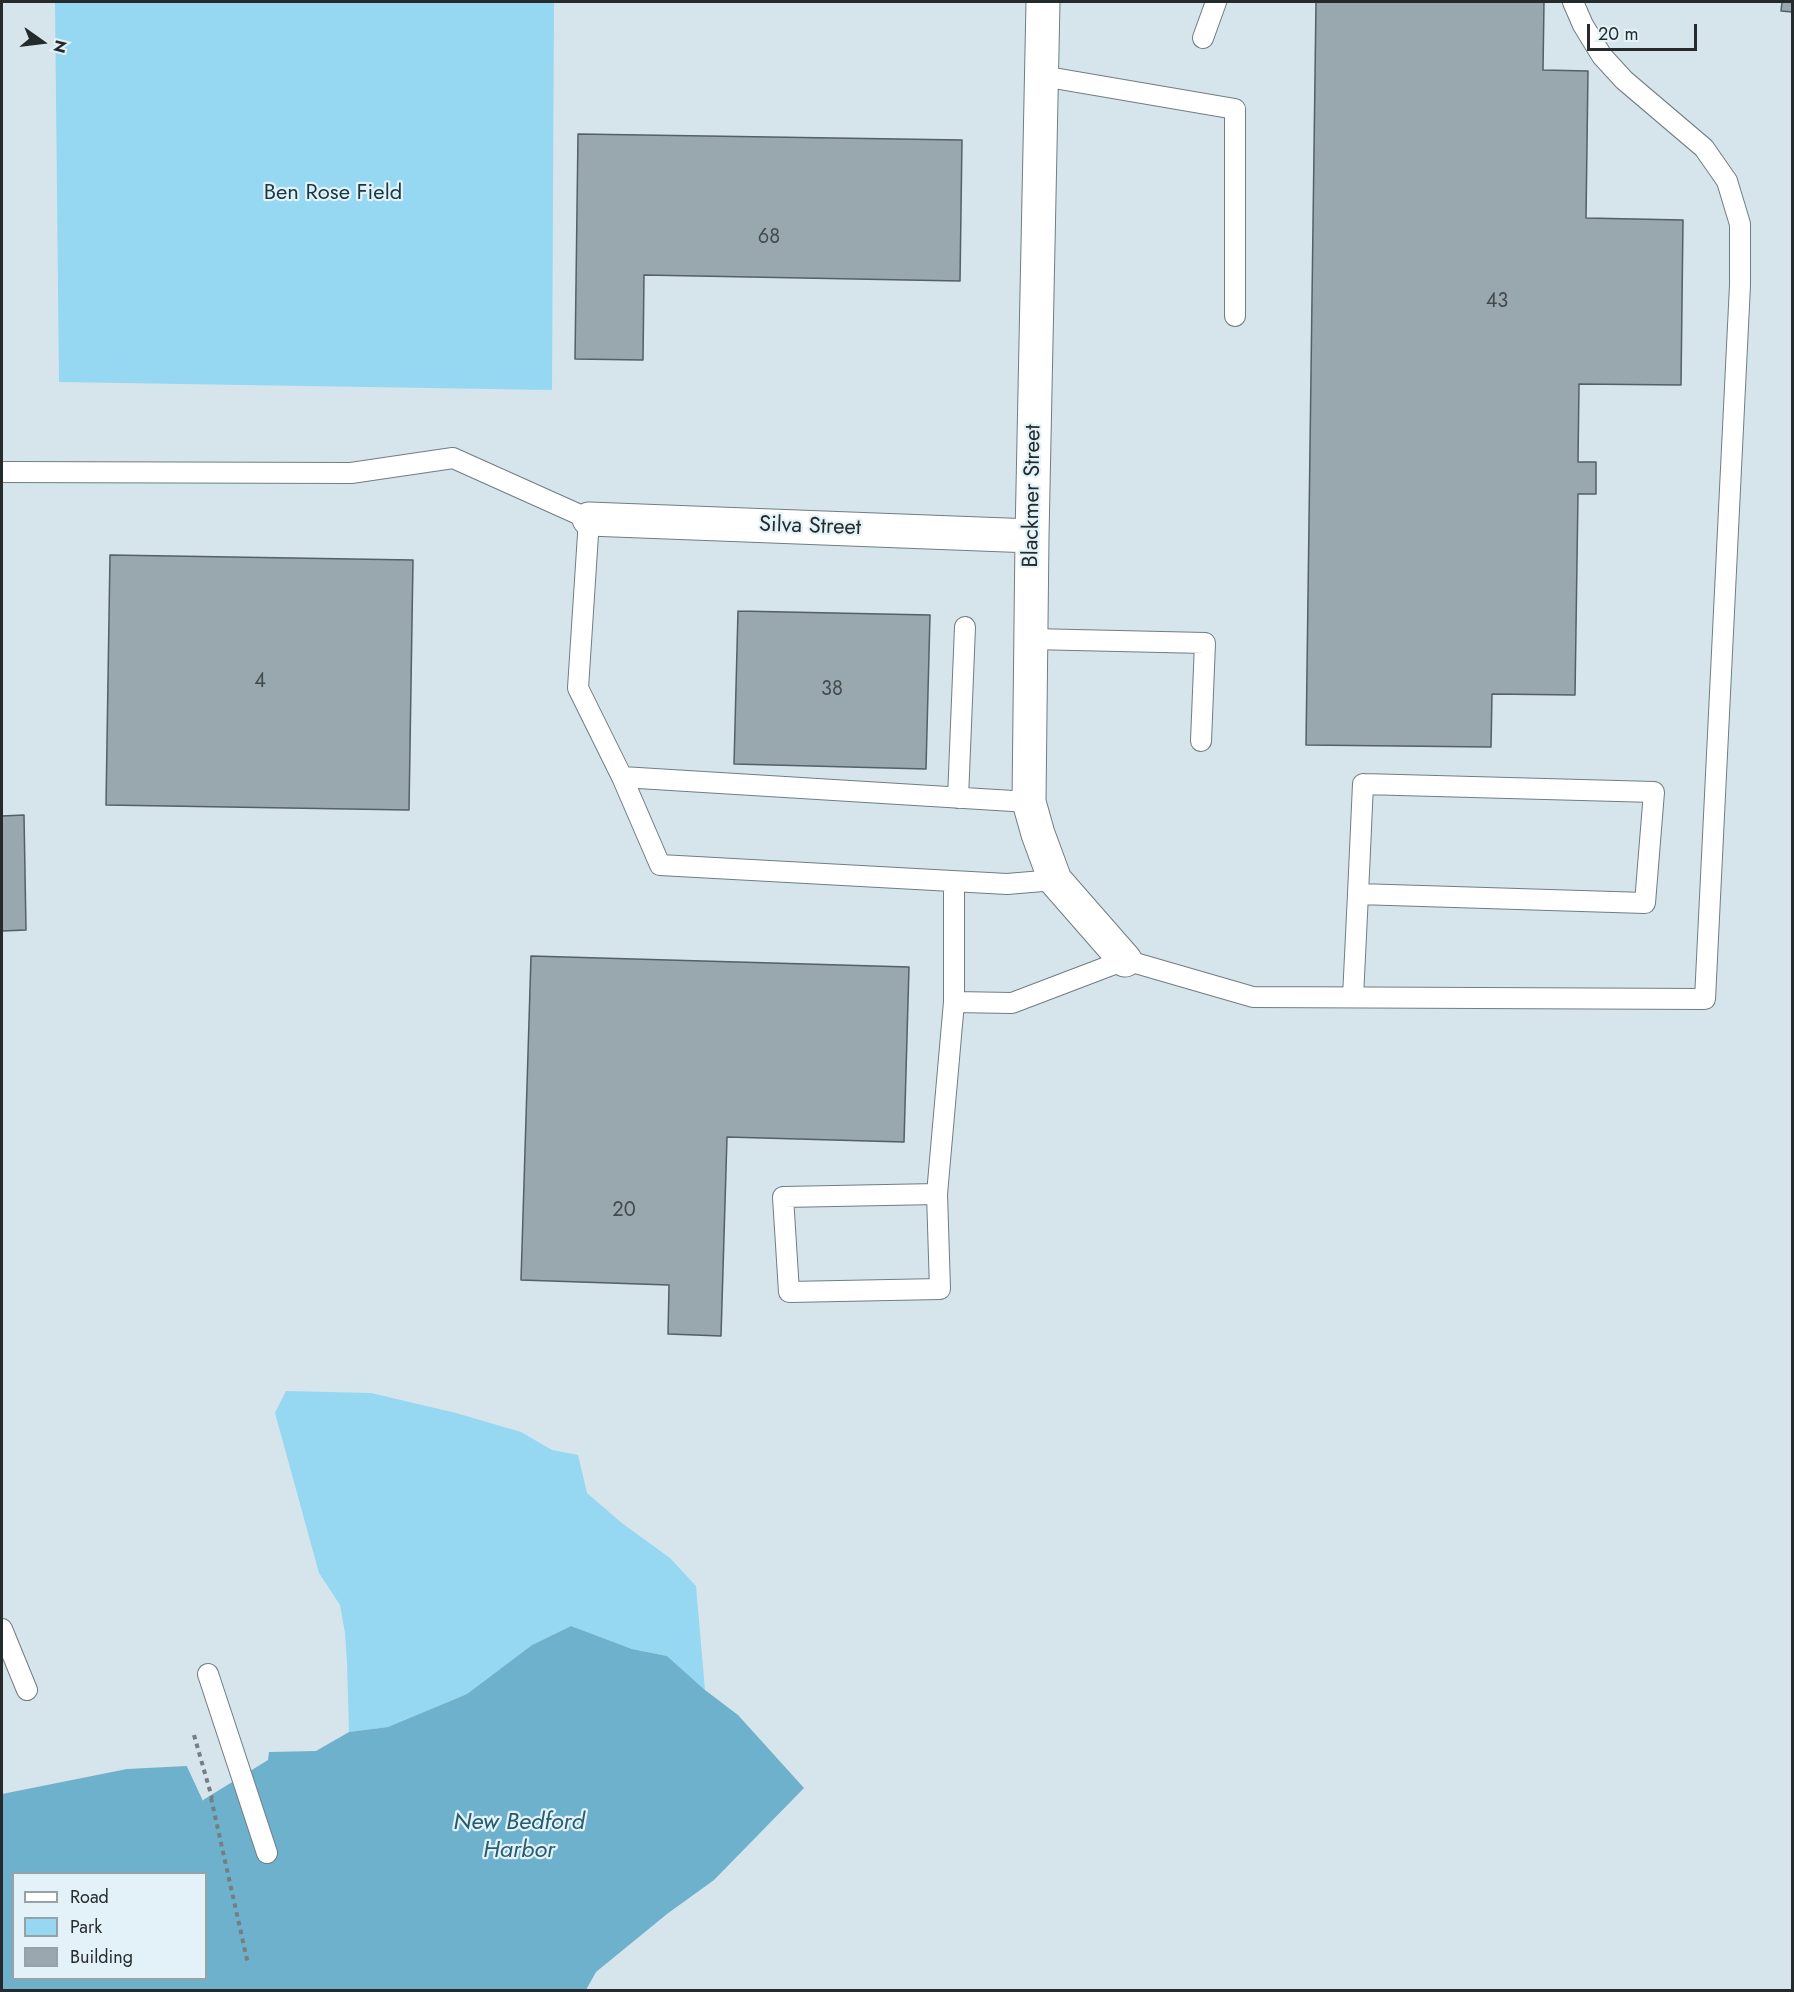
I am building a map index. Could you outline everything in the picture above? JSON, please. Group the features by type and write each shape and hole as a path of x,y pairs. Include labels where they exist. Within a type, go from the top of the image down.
{"street":[{"name":"Blackmer Street","path":"1043,2 1029,802 1055,880 1125,960"},
{"name":"Silva Street","path":"588,519 1032,536"}],"lane":[{"path":"1203,38 1216,2"},
{"path":"954,1002 1012,1003 1125,960 1253,997 1705,999 1739,296 1740,224 1727,181 1704,148 1624,80 1602,56 1583,26 1573,2"},
{"path":"1042,76 1236,109 1235,316"},
{"path":"2,472 351,473 453,458 588,519 578,688 622,777 660,865 1006,884 1055,880"},
{"path":"958,798 966,627"},
{"path":"1031,639 1205,643 1201,741"},
{"path":"622,777 1029,802"},
{"path":"1353,997 1363,784 1654,792 1645,903 1358,894"},
{"path":"937,1194 783,1197 789,1292 940,1289 937,1194 954,1002 954,882"},
{"path":"2,1629 27,1690"},
{"path":"208,1674 267,1853"}],"path":[{"path":"194,1735 211,1790 216,1820"},
{"path":"212,1798 248,1964"}],"green space":[{"name":"Ben Rose Field","path":"55,2 554,2 552,390 59,382"},
{"path":"286,1391 371,1393 456,1413 521,1432 552,1450 578,1455 587,1493 623,1524 670,1558 696,1586 705,1690 667,1656 632,1649 571,1626 532,1645 467,1694 388,1727 349,1732 345,1633 340,1605 319,1573 275,1413"}],"shaded area":[{"name":"New Bedford Harbor","path":"571,1626 632,1649 667,1656 705,1690 738,1715 804,1788 714,1880 667,1914 596,1972 586,1990 2,1990 2,1768 174,1739 203,1800 268,1760 269,1752 316,1751 349,1732 388,1727 467,1694 532,1645"}],"pier":[{"path":"141,1729 176,1737 204,1796 203,1801 187,1766 127,1769 2,1794 2,1765"}],"building":[{"path":"1316,2 1544,2 1543,70 1588,71 1586,218 1683,220 1681,385 1579,384 1578,462 1596,462 1596,494 1578,494 1575,695 1492,694 1491,747 1306,745"},
{"path":"1782,2 1792,2 1792,12 1781,11"},
{"path":"578,134 962,140 960,281 644,275 643,360 575,359"},
{"path":"110,555 413,560 409,810 106,805"},
{"path":"738,611 930,615 926,769 734,764"},
{"path":"24,815 26,930 2,931 2,816"},
{"path":"531,956 909,967 904,1142 727,1137 721,1336 668,1334 669,1285 521,1280"}]}
